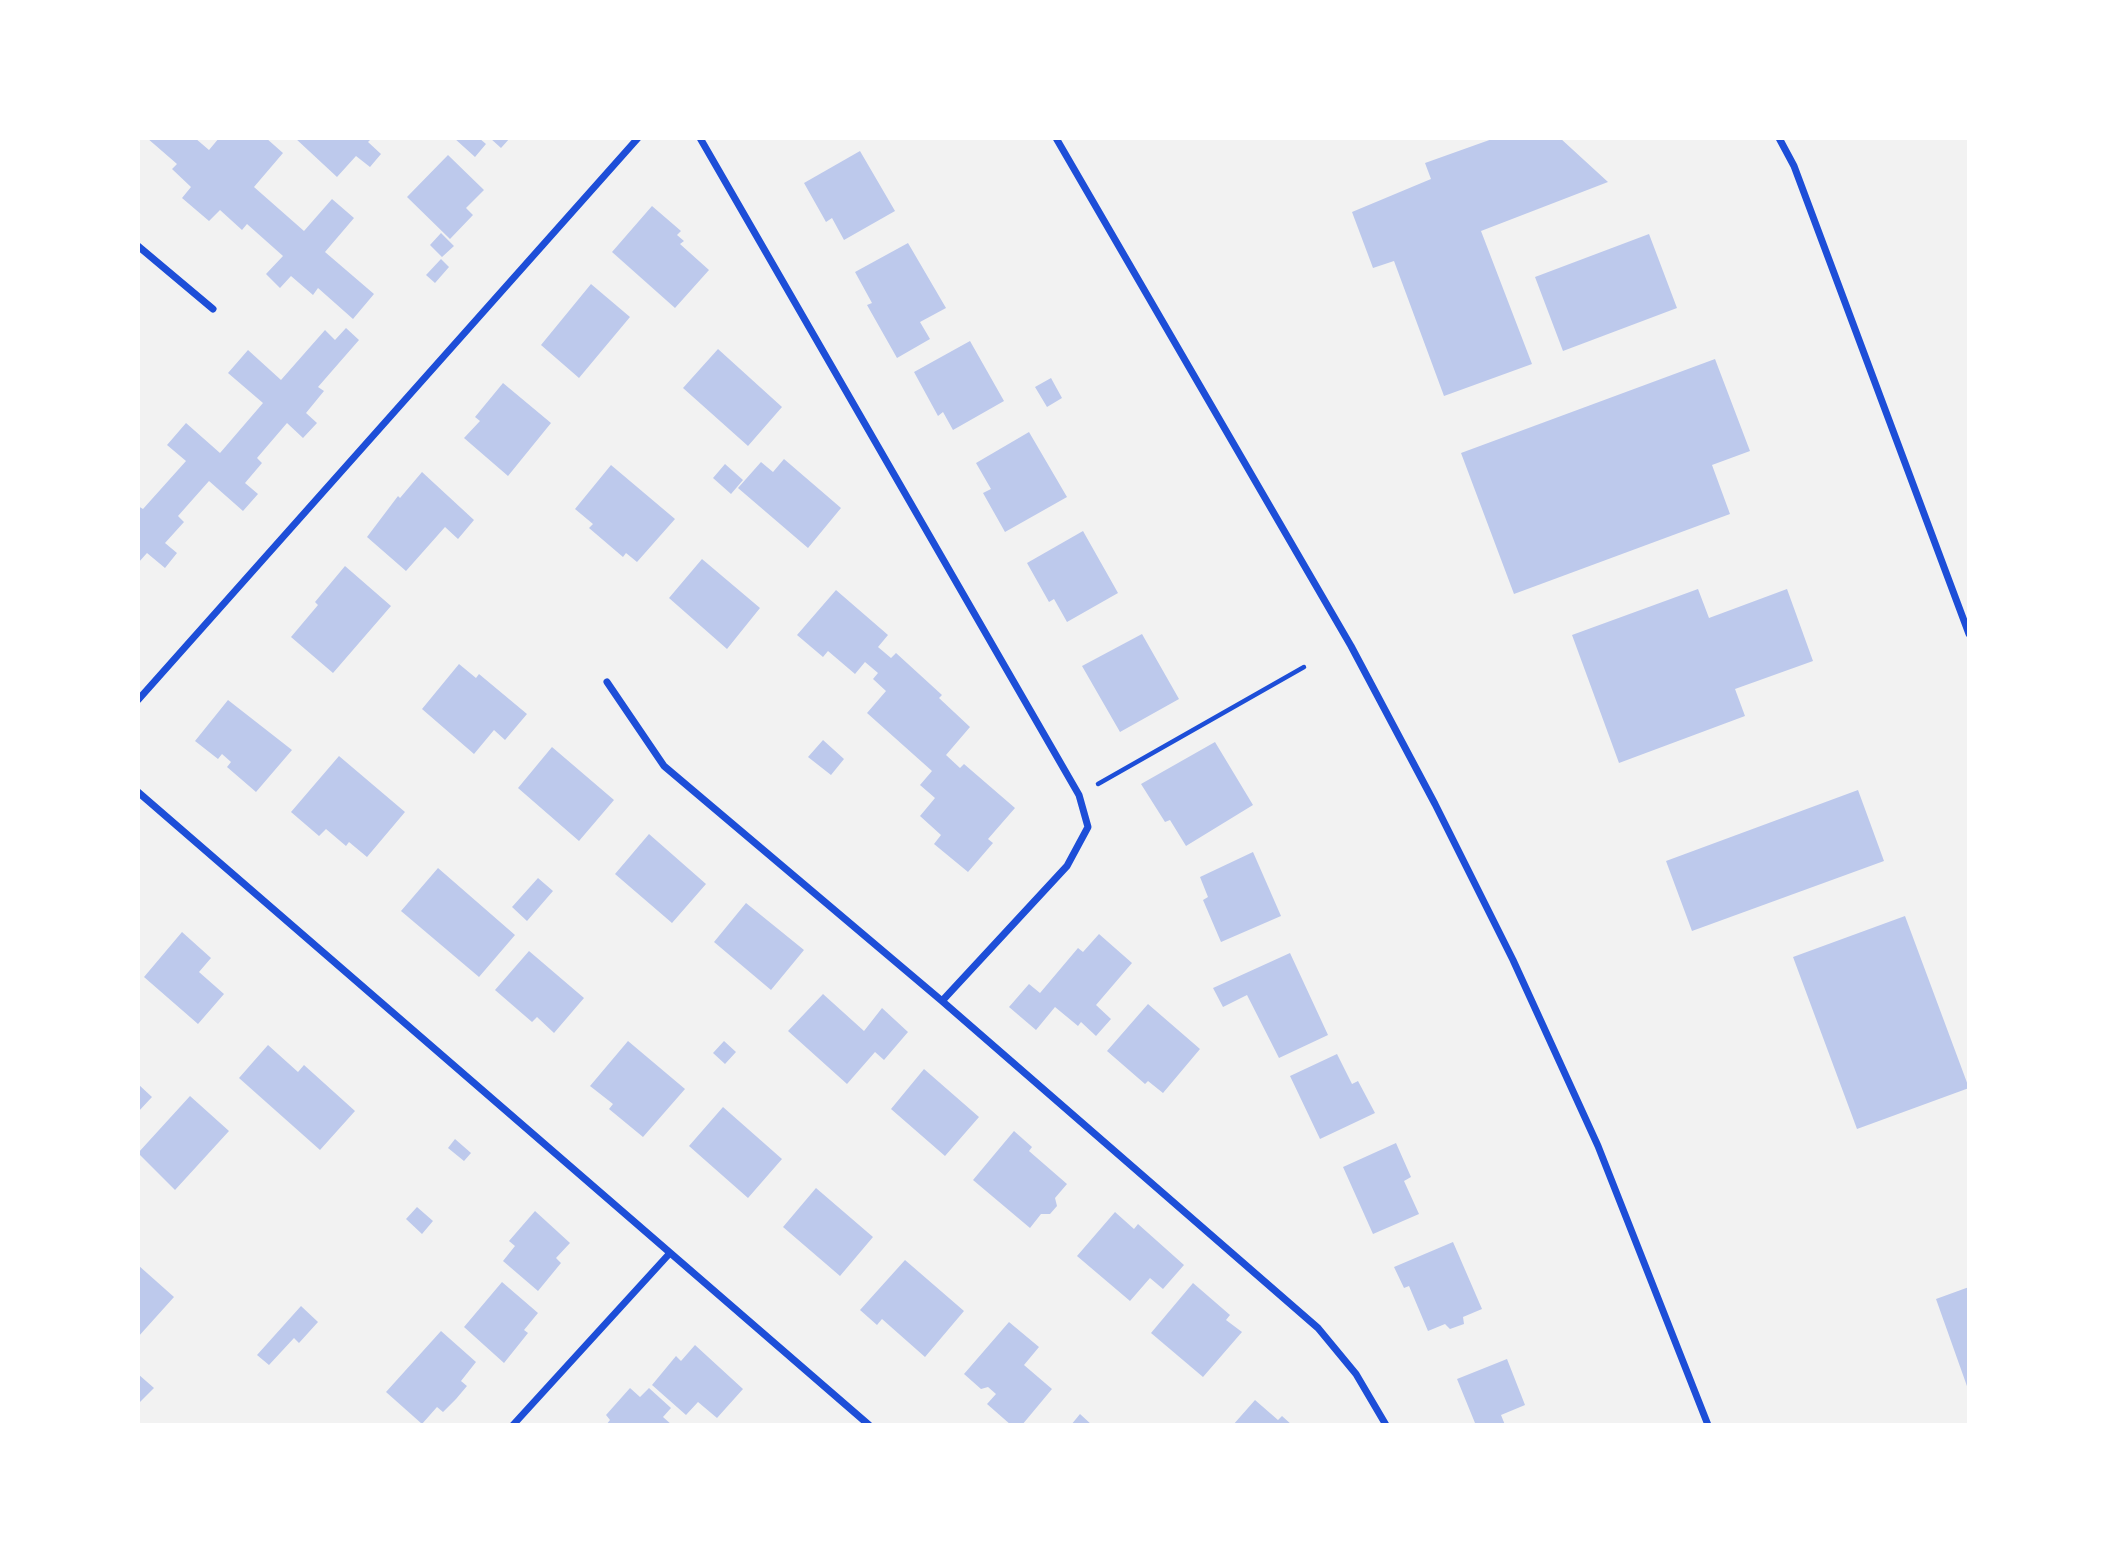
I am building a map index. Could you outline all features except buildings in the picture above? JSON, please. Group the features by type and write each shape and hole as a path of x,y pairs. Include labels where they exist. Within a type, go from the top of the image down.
{"street":[{"path":"138,700 638,138"},
{"path":"700,138 1079,795 1088,827 1067,866 942,1000"},
{"path":"1056,138 1351,646 1435,804 1513,960 1598,1146 1708,1425"},
{"path":"1779,138 1794,166 1969,634"},
{"path":"138,246 213,309"},
{"path":"607,682 664,765 942,1000 1318,1328 1356,1374 1386,1425"},
{"path":"138,792 869,1425"},
{"path":"513,1425 670,1252"}],"path":[{"path":"1079,795 1304,667"}]}
